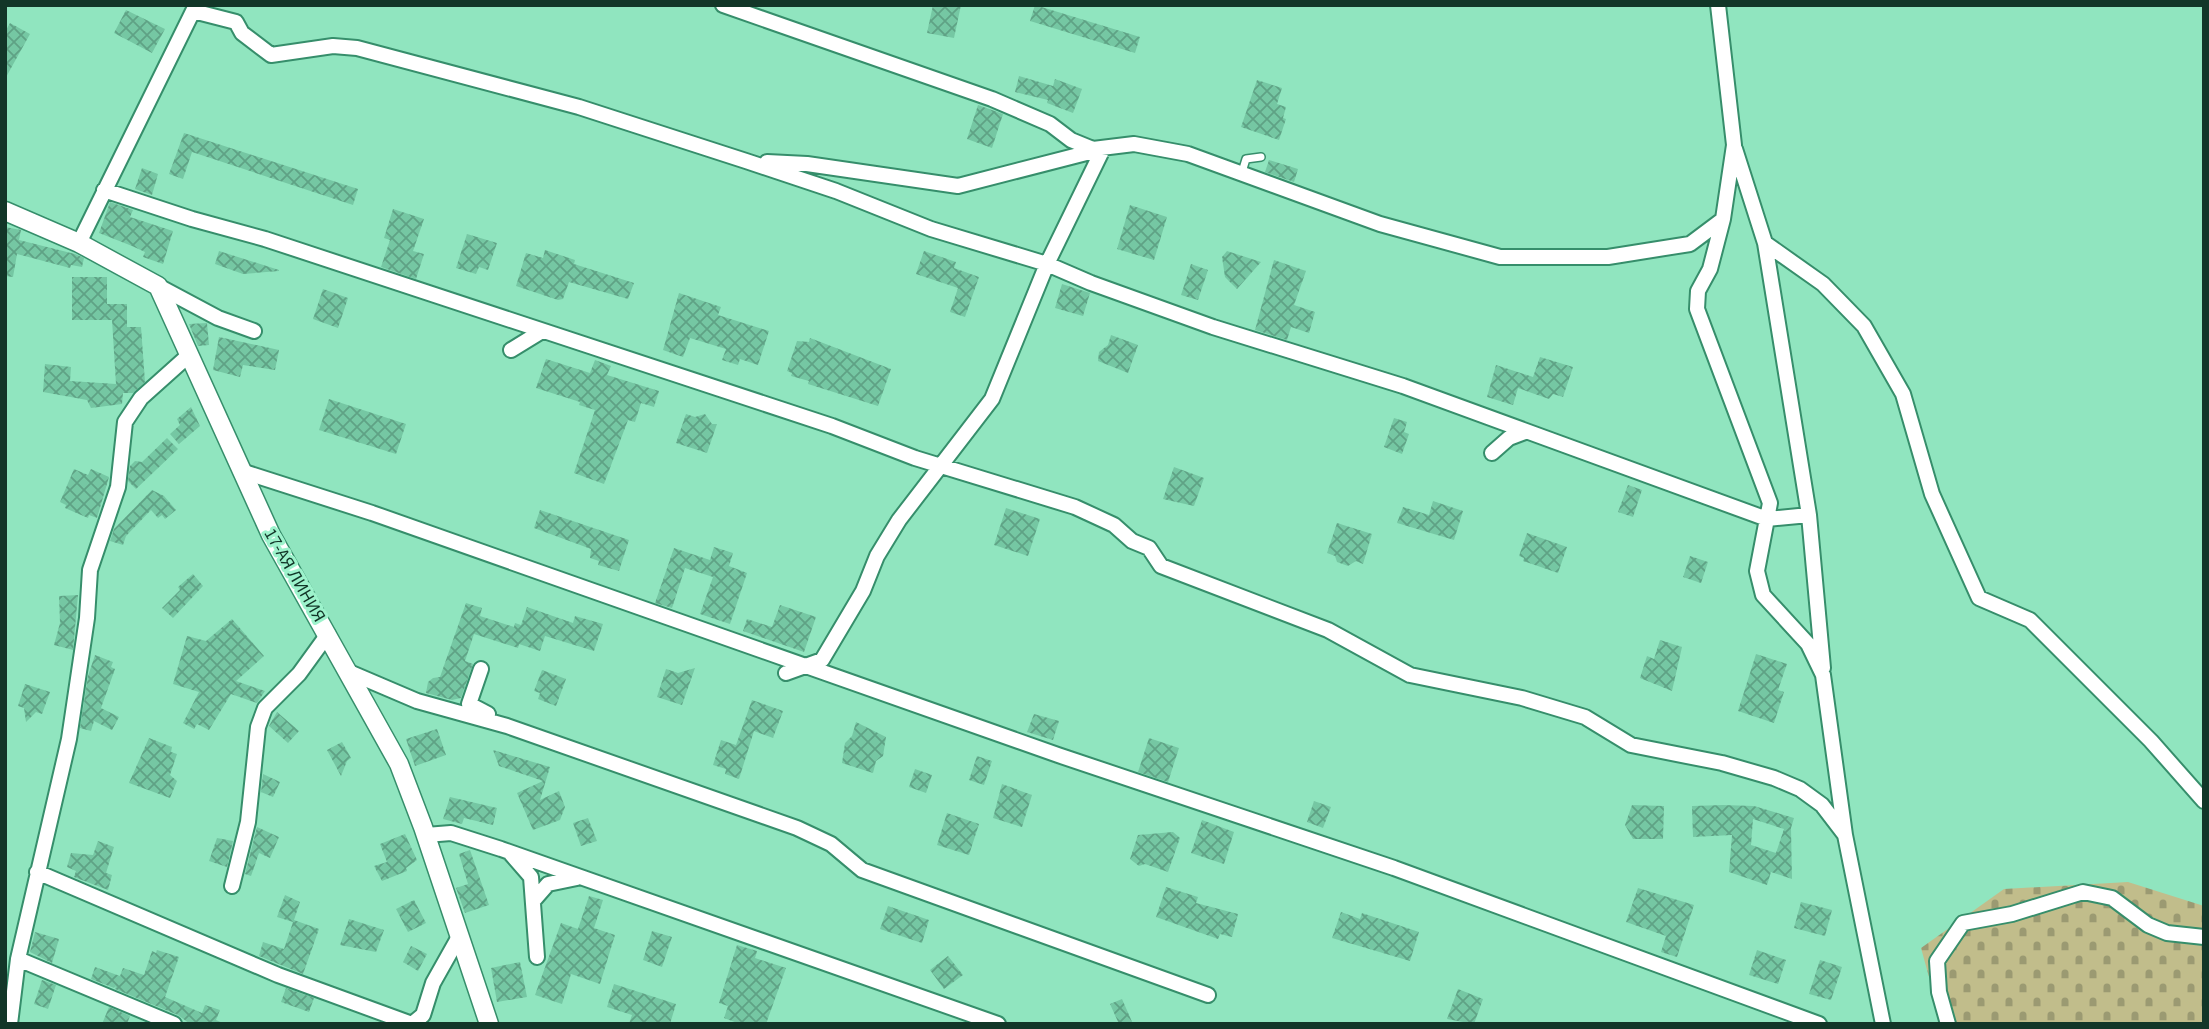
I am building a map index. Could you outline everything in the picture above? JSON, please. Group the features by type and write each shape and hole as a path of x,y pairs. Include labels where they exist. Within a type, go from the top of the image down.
{"street":[{"path":"723,5 992,99 1050,124 1071,140 1093,149 1103,149"},
{"path":"1718,5 1734,145 1765,243 1810,516 1823,675 1845,835 1883,1024"},
{"path":"79,243 195,8 236,22 242,33 271,55 333,46 357,48 579,107 836,191 931,229 1047,264 1091,283 1213,327 1403,386 1766,519 1810,516"},
{"path":"746,161 807,164 958,186 1103,149 1134,144 1157,146 1242,172 1380,224 1500,257 1608,257 1690,244 1723,219"},
{"path":"1734,145 1723,219 1710,269 1698,291 1697,309 1764,481 1770,503 1757,571 1763,595 1808,644 1823,675"},
{"path":"786,673 822,660 899,520 992,399 1047,264 1103,149"},
{"path":"104,190 192,219 265,239 832,426 943,466 1075,507 1114,525 1132,541 1149,548 1161,566 1328,630 1410,675 1521,698 1585,717 1631,745 1722,763 1800,789 1822,805 1845,835"},
{"path":"5,211 79,243 218,318 254,331"},
{"path":"1765,243 1823,284 1864,326 1903,394 1932,495 1979,598 2030,620 2151,741 2204,801"},
{"name":"17-АЯ ЛИНИЯ","path":"158,286 240,471 286,565 328,634 399,764 426,835 489,1024"},
{"path":"511,349 542,331"},
{"path":"10,1024 18,959 69,738 87,618 90,570 118,487 125,422 141,397 189,355"},
{"path":"1492,453 1509,438 1525,432"},
{"path":"240,471 1394,869 1819,1024"},
{"path":"232,886 248,822 258,727 265,708 299,674 328,634"},
{"path":"481,669 469,704 507,726"},
{"path":"349,672 417,701 507,726 797,828 831,844 862,870 1208,995"},
{"path":"426,835 451,833 998,1024"},
{"path":"510,853 531,877 537,957"},
{"path":"37,872 278,975 412,1024 423,1015 433,983 460,936"},
{"path":"534,900 548,884 578,878"},
{"path":"1948,1024 1939,992 1937,961 1963,923 2012,914 2083,892 2112,898 2148,925 2167,933 2204,937"},
{"path":"18,959 174,1024"}],"lane":[{"path":"1242,172 1246,159 1261,158"}],"green space":[{"path":"2128,882 2204,906 2204,1024 1942,1024 1921,948 2004,889"}],"building":[{"path":"933,5 961,5 954,38 927,33"},
{"path":"1035,5 1140,37 1135,53 1030,21"},
{"path":"126,10 165,29 152,53 114,33"},
{"path":"10,23 30,34 5,79 5,32"},
{"path":"1019,76 1053,86 1055,79 1082,89 1073,113 1047,103 1048,100 1015,92"},
{"path":"1257,80 1282,88 1277,104 1286,107 1283,118 1286,119 1279,140 1241,127"},
{"path":"978,105 1003,114 992,148 967,139"},
{"path":"184,133 358,189 353,205 192,152 183,179 169,174"},
{"path":"1269,160 1298,169 1294,182 1265,172"},
{"path":"142,168 158,174 152,195 135,189"},
{"path":"110,202 133,210 130,217 173,231 163,264 143,257 145,252 99,233"},
{"path":"1130,205 1167,217 1154,260 1117,249"},
{"path":"393,209 424,219 413,251 424,254 416,279 381,267 390,240 384,238"},
{"path":"5,227 21,230 19,240 84,258 82,267 71,265 70,268 17,254 13,277 5,276"},
{"path":"467,234 497,243 488,270 479,267 476,274 456,268"},
{"path":"545,250 575,260 574,264 634,283 628,299 569,282 563,299 558,300 516,286 526,253 543,258"},
{"path":"219,251 279,271 243,274 215,264"},
{"path":"924,251 956,262 954,268 979,277 965,317 950,312 958,288 916,274"},
{"path":"1227,251 1261,262 1237,289 1225,277 1222,257"},
{"path":"1274,260 1306,271 1294,305 1315,312 1309,333 1291,327 1287,340 1255,330"},
{"path":"1191,264 1208,270 1198,300 1181,295"},
{"path":"72,277 107,277 107,304 127,304 127,327 141,327 145,382 133,393 123,393 122,404 91,408 87,400 43,392 45,364 71,367 70,381 116,384 112,320 72,320"},
{"path":"1062,284 1090,293 1083,316 1055,308"},
{"path":"323,289 348,298 338,328 313,319"},
{"path":"679,293 721,307 718,315 769,331 758,365 740,359 738,365 722,360 726,349 690,338 683,357 663,350"},
{"path":"207,323 209,345 198,346 189,324"},
{"path":"1111,335 1138,345 1128,373 1098,361 1099,352 1108,345"},
{"path":"219,337 279,350 275,370 243,365 240,377 213,370"},
{"path":"810,338 891,369 878,406 791,376 792,373 787,371 797,341 809,342"},
{"path":"1540,357 1573,367 1563,397 1553,394 1549,399 1518,388 1513,405 1487,397 1496,365 1533,377"},
{"path":"546,359 590,373 595,360 611,366 607,375 659,391 654,407 641,403 635,422 628,420 604,484 574,473 595,410 579,405 580,402 536,388"},
{"path":"329,399 406,424 396,454 319,430"},
{"path":"191,407 200,426 179,444 170,434 180,425 177,419"},
{"path":"686,414 695,417 705,414 712,424 717,424 707,453 676,443"},
{"path":"1394,418 1407,422 1404,432 1409,434 1402,454 1384,447"},
{"path":"167,438 178,449 136,489 128,481 130,466 135,461 142,462"},
{"path":"1174,467 1204,478 1194,506 1163,499"},
{"path":"74,469 88,475 91,469 109,477 97,518 89,515 88,518 65,508 66,505 60,502"},
{"path":"1628,485 1642,490 1633,517 1618,512"},
{"path":"152,490 164,496 176,510 165,519 162,515 158,518 151,510 126,536 123,545 110,541 114,529"},
{"path":"1433,501 1463,511 1454,540 1397,523 1403,507 1429,515"},
{"path":"1006,508 1040,519 1028,556 994,545"},
{"path":"540,510 629,540 619,571 598,565 599,561 590,558 591,549 534,528"},
{"path":"1337,523 1372,534 1363,564 1356,561 1348,566 1337,562 1335,556 1327,553"},
{"path":"1527,533 1567,547 1558,573 1523,561 1524,558 1519,556"},
{"path":"714,547 733,553 729,566 747,573 730,624 700,614 713,577 685,568 672,608 655,603 674,548 710,560"},
{"path":"1690,556 1708,562 1701,583 1683,577"},
{"path":"193,574 203,586 173,618 162,608 180,590 178,587"},
{"path":"78,595 73,650 54,645 60,623 59,596"},
{"path":"466,603 482,608 480,616 514,627 515,623 521,625 527,607 573,623 575,616 603,624 594,651 545,636 540,651 519,644 518,648 474,634 465,661 473,664 461,698 452,700 426,693 428,682 440,677"},
{"path":"780,605 816,617 804,652 743,631 747,619 772,627"},
{"path":"232,619 264,656 236,681 265,691 257,703 231,694 209,730 197,724 194,729 183,723 199,692 173,684 187,636 206,641"},
{"path":"1660,640 1682,647 1672,691 1640,678 1647,656 1654,659"},
{"path":"1756,654 1787,664 1778,690 1784,692 1774,723 1738,711"},
{"path":"95,655 113,662 111,667 115,669 101,708 119,717 112,730 94,721 91,731 80,728 88,676"},
{"path":"695,668 682,705 657,697 666,669 678,673"},
{"path":"542,670 566,679 556,706 538,699 540,693 534,691"},
{"path":"25,684 50,692 42,714 36,712 26,722 24,708 18,706"},
{"path":"752,700 783,711 773,738 754,731 739,779 725,774 726,769 713,765 721,740 736,745"},
{"path":"277,712 299,731 288,743 269,726"},
{"path":"1034,714 1059,721 1053,740 1027,732"},
{"path":"856,722 886,737 883,756 876,761 873,773 842,763 845,743 852,736"},
{"path":"437,729 446,755 415,766 406,739"},
{"path":"149,738 172,747 171,752 177,754 170,775 177,781 170,798 129,783"},
{"path":"1149,738 1179,748 1168,782 1138,772"},
{"path":"342,742 351,758 341,776 327,750"},
{"path":"493,750 550,767 540,800 559,791 565,807 560,820 533,830 517,793 543,781 499,766"},
{"path":"977,756 992,761 984,785 969,780"},
{"path":"915,769 932,775 926,793 909,787"},
{"path":"263,774 280,782 273,797 261,792"},
{"path":"1002,784 1032,795 1022,827 993,818"},
{"path":"450,797 497,808 493,825 464,818 462,824 443,819"},
{"path":"1314,801 1331,807 1323,828 1307,822"},
{"path":"1632,805 1664,806 1663,839 1633,839 1625,825"},
{"path":"1692,806 1754,806 1794,818 1791,828 1792,879 1771,872 1767,885 1729,872 1732,835 1693,837","holes":["1753,819 1784,829 1776,853 1751,845"]},
{"path":"947,813 979,824 969,855 937,845"},
{"path":"588,818 597,841 581,846 573,823"},
{"path":"1202,820 1234,832 1224,864 1191,853"},
{"path":"257,827 279,837 270,858 259,853 251,876 245,874"},
{"path":"1173,832 1180,838 1168,872 1145,864 1139,866 1130,859 1138,835"},
{"path":"405,834 417,860 406,868 407,871 382,881 374,866 387,862 380,844"},
{"path":"217,838 233,841 227,867 209,861"},
{"path":"98,841 114,847 106,873 112,875 108,890 74,877 76,871 67,867 71,853 93,855"},
{"path":"470,850 489,905 465,913 456,888 468,884 459,854"},
{"path":"1166,887 1198,897 1196,903 1238,914 1232,937 1220,934 1218,939 1156,917"},
{"path":"1638,888 1694,905 1677,957 1661,952 1666,936 1626,922"},
{"path":"285,895 300,902 294,920 319,929 303,974 259,956 263,942 284,949 293,922 277,917"},
{"path":"589,896 603,900 594,928 615,935 600,984 571,974 562,1004 535,995 561,923 578,929"},
{"path":"414,900 426,923 408,932 396,909"},
{"path":"1801,902 1832,910 1825,936 1794,928"},
{"path":"888,906 929,920 922,943 880,929"},
{"path":"1341,912 1360,919 1362,913 1419,932 1410,961 1332,938"},
{"path":"349,919 384,930 376,952 340,945"},
{"path":"652,931 672,937 662,967 643,960"},
{"path":"35,932 59,939 52,963 30,952"},
{"path":"737,945 757,951 755,958 786,968 766,1024 740,1024 724,1018 728,1006 719,1003"},
{"path":"411,946 427,954 418,971 403,962"},
{"path":"157,950 179,957 165,997 202,1013 205,1005 220,1010 216,1020 225,1024 190,1024 178,1015 115,989 116,986 114,988 91,979 95,967 120,976 123,968 144,975 152,951 156,953"},
{"path":"1757,950 1786,960 1778,984 1749,975"},
{"path":"948,956 963,975 944,989 930,970"},
{"path":"1820,960 1842,967 1831,1000 1809,994"},
{"path":"520,962 527,997 497,1002 491,968"},
{"path":"42,980 56,985 48,1009 34,1004"},
{"path":"614,984 676,1004 670,1024 629,1024 632,1015 607,1007"},
{"path":"286,988 314,998 309,1012 281,1002"},
{"path":"1458,989 1483,999 1474,1024 1447,1019"},
{"path":"1122,999 1133,1024 1119,1024 1110,1004"},
{"path":"109,1007 130,1016 127,1024 102,1024"}]}
